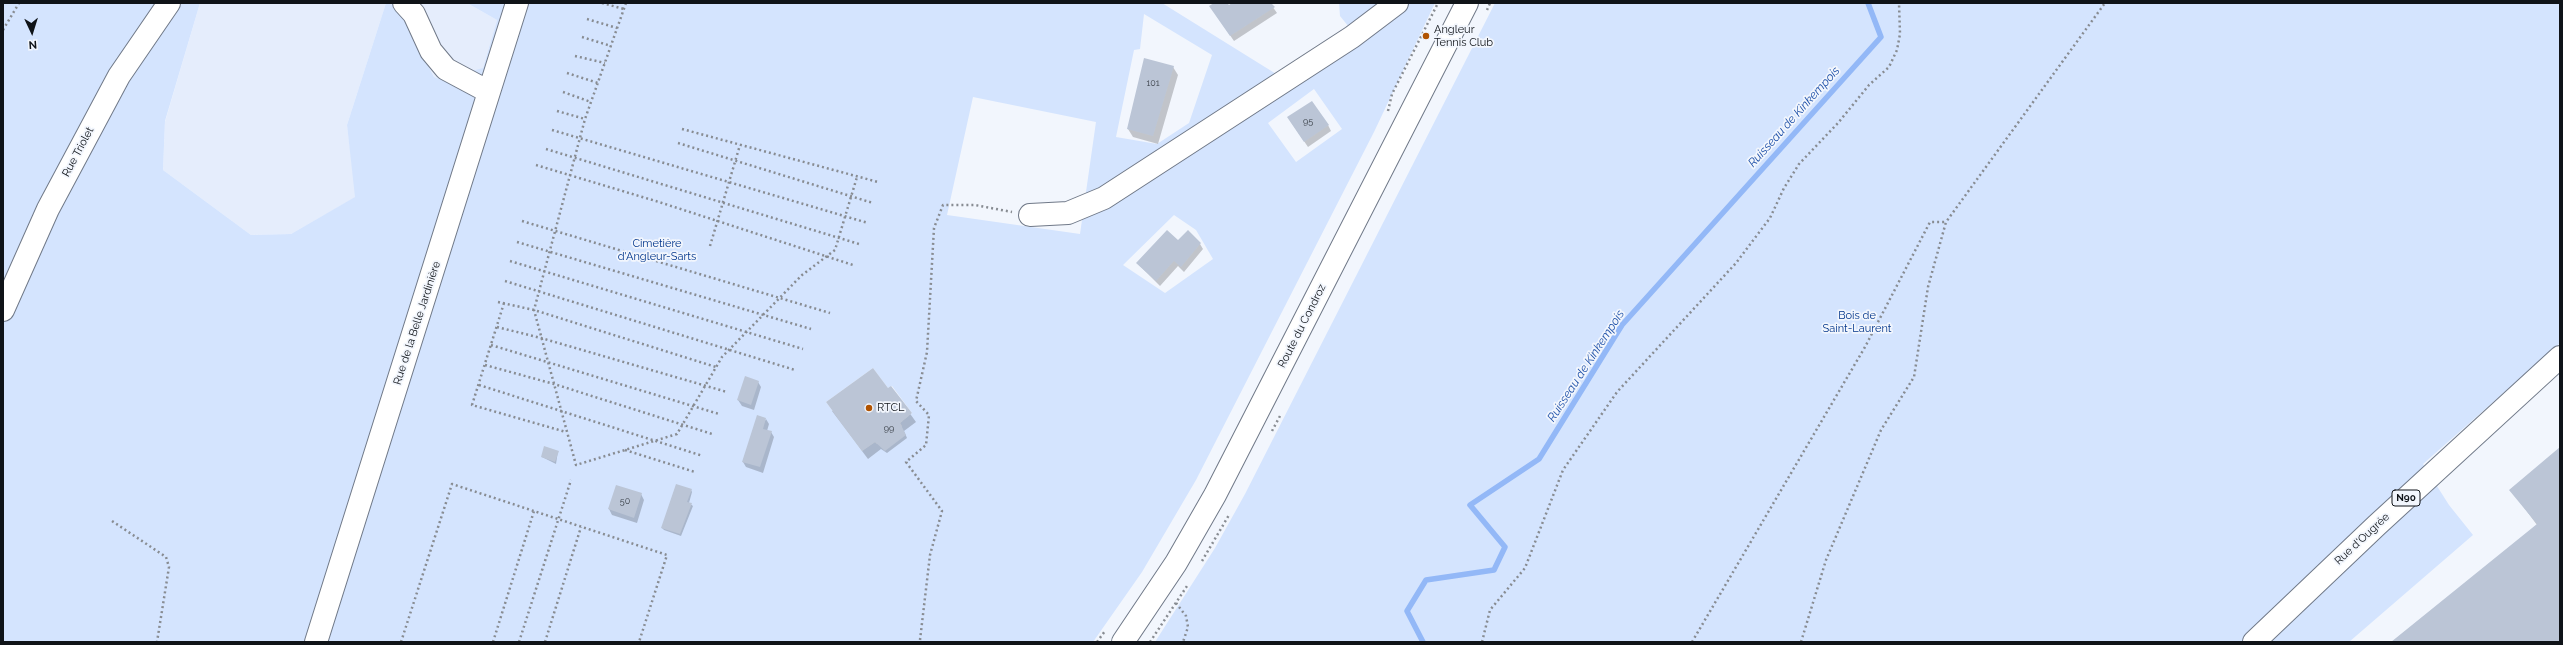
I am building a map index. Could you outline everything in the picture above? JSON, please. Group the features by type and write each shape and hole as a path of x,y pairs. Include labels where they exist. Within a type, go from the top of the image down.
{"main road":[{"name":"Rue Triolet","path":"3,310 48,209 119,76 169,3"},
{"path":"404,3 414,14 431,50 446,69 489,92"},
{"name":"Rue de la Belle Jardinière","path":"316,642 517,3"},
{"path":"1030,215 1068,213 1104,198 1352,37 1397,3"},
{"name":"Route du Condroz","path":"1123,642 1158,591 1196,529 1229,469 1467,3"},
{"name":"Rue d'Ougrée","path":"2254,642 2377,525 2560,357"}],"path":[{"path":"3,30 19,3"},
{"path":"602,3 624,9"},
{"path":"626,3 585,119 534,310 576,465 677,434 716,367 729,350 802,275 835,250 857,176"},
{"path":"1391,102 1392,94 1438,3"},
{"path":"1482,642 1490,610 1525,568 1563,470 1617,392 1736,263 1770,218 1784,188 1799,164 1838,123 1869,85 1889,67 1897,50 1900,34 1899,3"},
{"path":"1800,642 1826,560 1881,430 1914,377 1928,287 1946,222 2105,3"},
{"path":"587,19 617,28"},
{"path":"582,37 611,46"},
{"path":"575,56 605,63"},
{"path":"567,73 598,83"},
{"path":"563,92 591,102"},
{"path":"557,111 585,119"},
{"path":"682,129 878,182"},
{"path":"552,130 868,223"},
{"path":"678,143 873,203"},
{"path":"710,246 740,145"},
{"path":"546,149 858,244"},
{"path":"536,165 570,174 853,265"},
{"path":"920,640 930,556 942,511 906,462 926,445 929,414 916,401 927,352 934,228 942,205 975,205 1030,215"},
{"path":"522,221 830,313"},
{"path":"1692,642 1865,347 1930,222 1946,222"},
{"path":"517,242 811,329"},
{"path":"510,261 803,349"},
{"path":"505,281 795,370"},
{"path":"498,302 534,310 716,367"},
{"path":"504,303 472,405 567,432"},
{"path":"497,327 542,338 727,392"},
{"path":"491,345 719,414"},
{"path":"485,365 554,384 712,434"},
{"path":"478,385 703,456"},
{"path":"624,450 695,472"},
{"path":"520,642 571,480"},
{"path":"401,642 452,484 667,555 639,642"},
{"path":"493,642 534,511"},
{"path":"112,521 166,557 169,567 157,642"},
{"path":"545,642 581,527"},
{"path":"1158,591 1176,604 1186,616 1188,627 1183,642"},
{"path":"1097,642 1108,626"}],"shaded area":[{"path":"200,3 386,3 347,125 356,197 291,234 251,235 163,170 165,122"},
{"path":"388,3 467,3 497,20 483,68 467,89 434,77 399,10"}],"green space":[{"name":"Cimetière d'Angleur-Sarts","path":"3,3 200,3 165,121 163,170 251,235 291,234 355,197 347,125 386,3 394,5 399,10 434,77 467,89 472,71 483,68 497,20 467,3 1162,3 1281,77 1353,32 1340,16 1339,3 1435,3 1374,132 1196,480 1142,572 1093,642 3,642","holes":["1144,14 1212,55 1189,123 1157,144 1116,137 1134,50 1140,49","1314,89 1342,129 1296,162 1268,123","973,97 1096,122 1080,234 947,215","1174,215 1196,230 1213,259 1165,293 1123,265","873,368 888,388 892,386 912,413 900,423 902,426 901,428 877,444 875,442 862,451 826,402"]},
{"name":"Bois de Saint-Laurent","path":"1495,3 2560,3 2560,343 2423,464 2449,505 2473,535 2349,642 1155,642 1215,548 1245,494"}],"building":[{"path":"1214,3 1227,3 1229,5 1232,3 1271,3 1275,7 1230,36 1209,6"},
{"path":"1144,58 1174,66 1153,136 1127,129"},
{"path":"1312,101 1329,125 1304,142 1287,117"},
{"path":"1167,230 1178,240 1188,230 1201,243 1181,267 1174,261 1156,281 1136,263"},
{"name":"RTCL","path":"873,368 888,388 891,386 912,413 900,423 906,435 885,451 875,442 862,451 826,402"},
{"path":"745,376 759,381 751,405 737,400"},
{"path":"757,415 766,418 763,429 772,431 760,467 742,462"},
{"path":"544,446 559,451 555,462 541,457"},
{"path":"2560,447 2560,642 2391,642 2537,524 2509,490"},
{"path":"676,484 692,489 687,502 692,503 680,534 661,528"},
{"path":"616,485 642,493 634,518 608,509"}],"waterway":[{"name":"Ruisseau de Kinkempois","path":"1423,642 1407,611 1426,580 1494,570 1505,547 1470,505 1539,459 1622,325 1881,37 1868,3"}],"place":[{"name":"Angleur Tennis Club","path":"1426,36"},
{"name":"RTCL","path":"869,408"}]}
